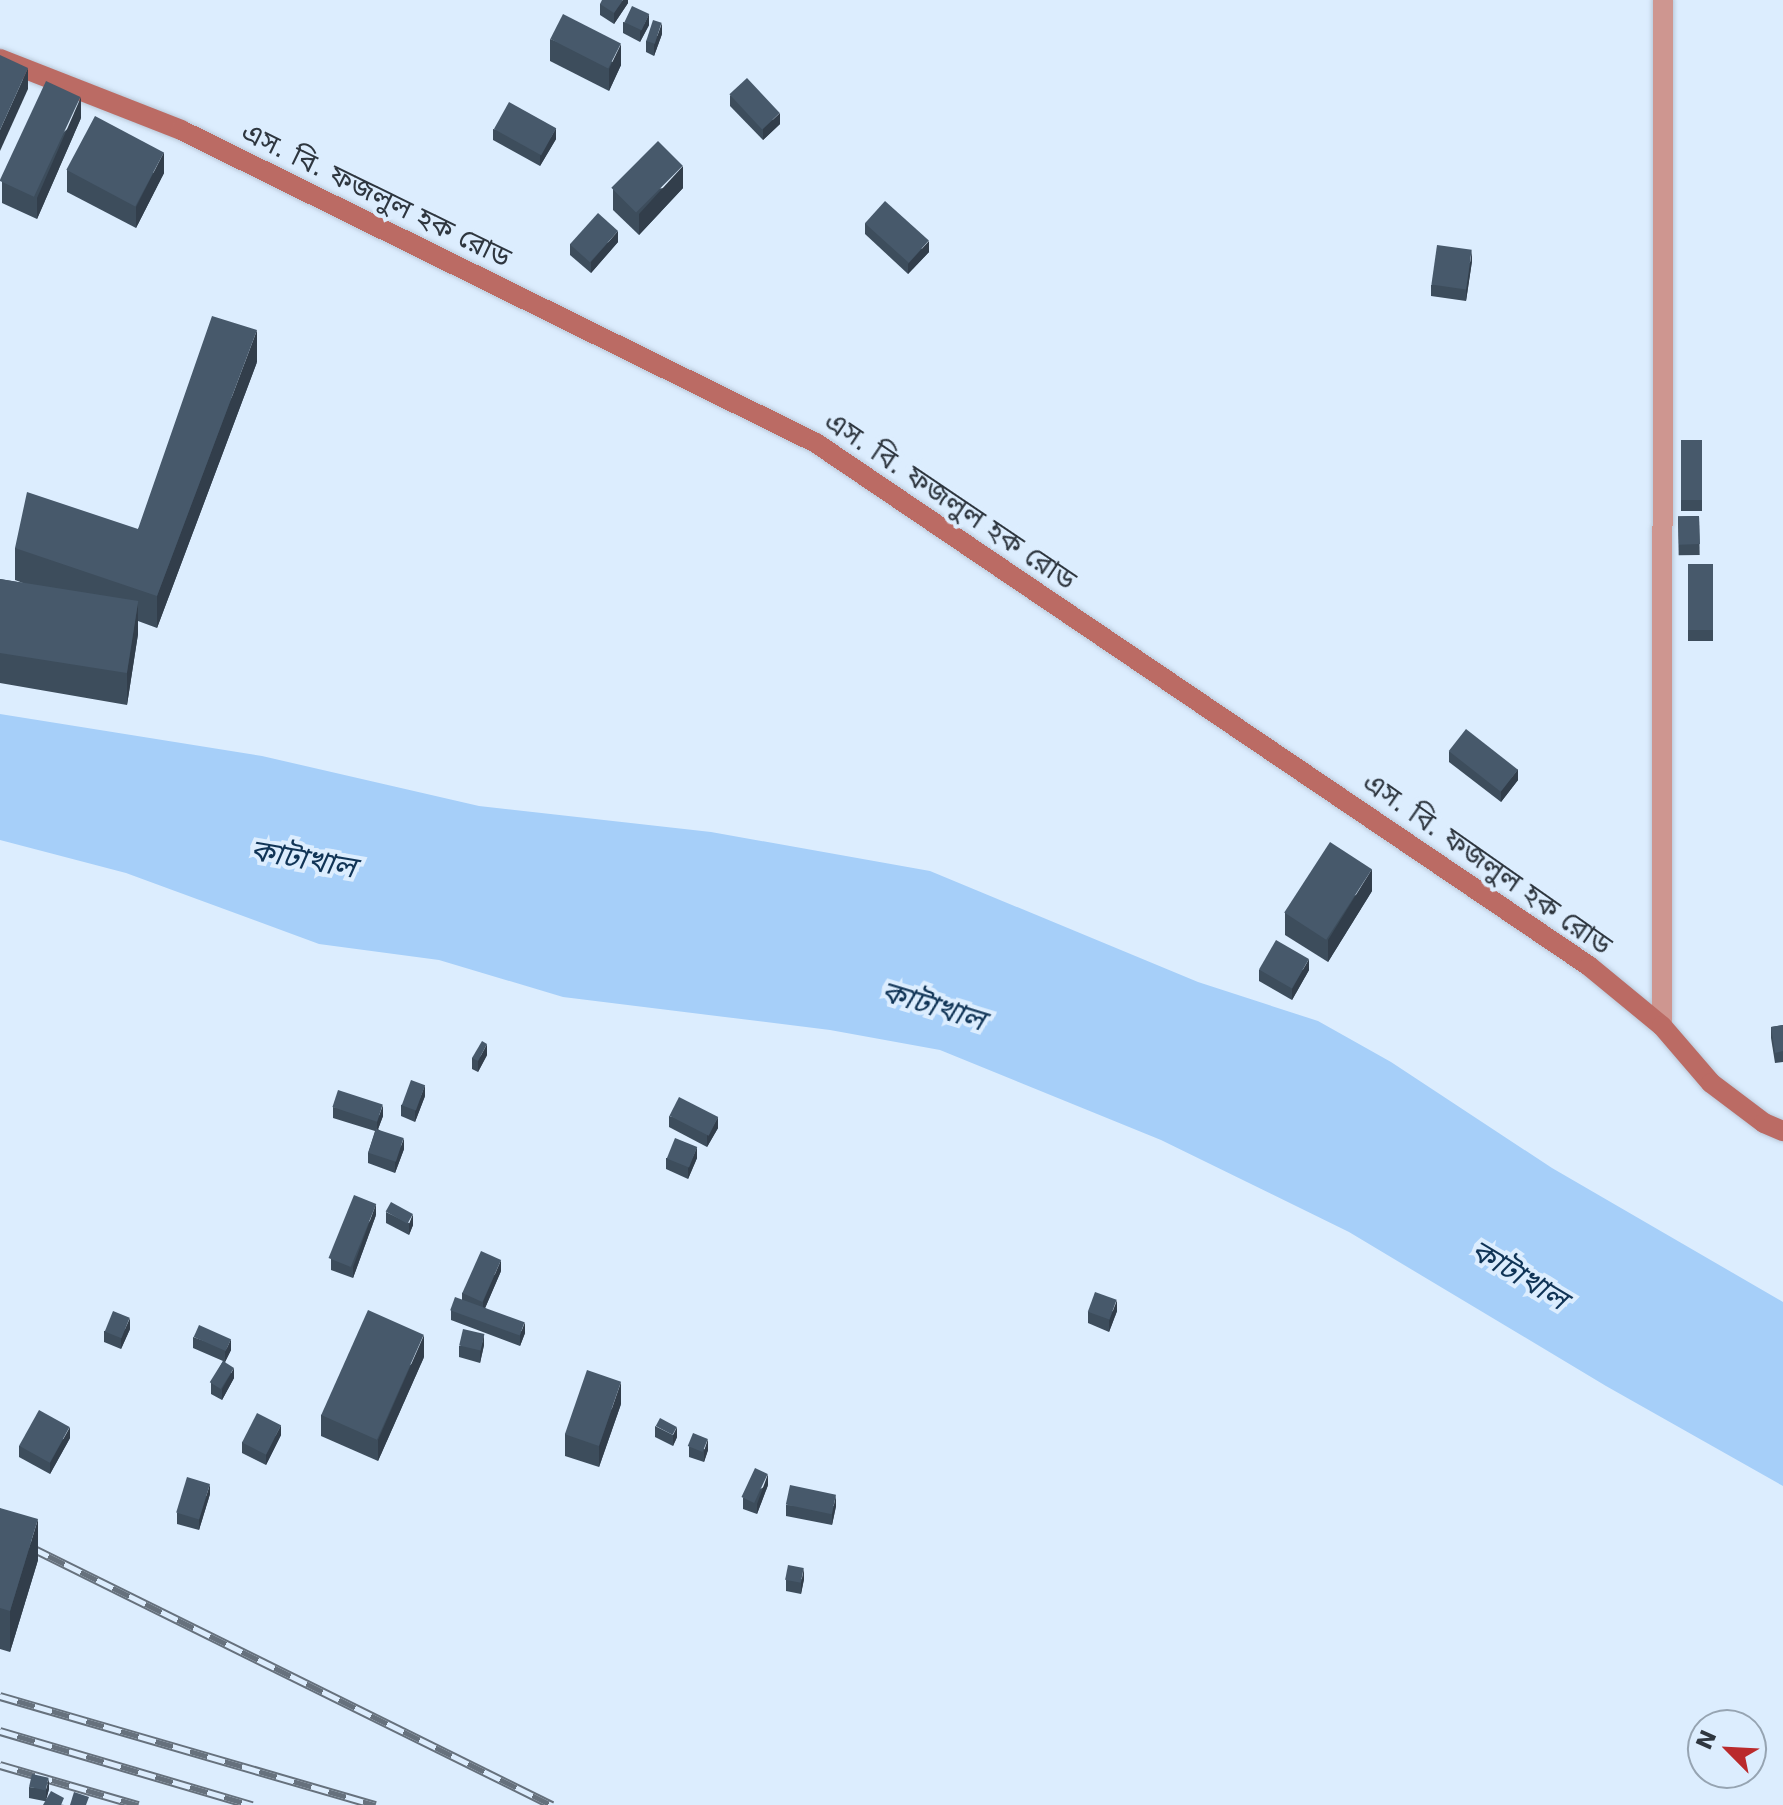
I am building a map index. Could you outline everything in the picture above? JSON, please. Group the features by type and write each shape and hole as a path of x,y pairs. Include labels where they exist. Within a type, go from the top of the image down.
{"main road":[{"name":"এস. বি. ফজলুল হক রোড","path":"0,59 181,130 816,443 1589,966 1662,1026 1711,1083 1764,1123 1783,1131"}],"street":[{"path":"1662,1026 1663,0"}],"water":[{"name":"কাটাখাল","path":"0,714 262,756 479,806 711,832 930,871 1198,982 1318,1021 1391,1062 1552,1168 1783,1302 1783,1486 1606,1386 1349,1232 1161,1140 940,1050 830,1030 563,997 439,960 319,944 126,873 0,840"}],"building":[{"path":"602,0 623,0 614,13 600,4"},
{"path":"632,6 649,14 642,30 624,22"},
{"path":"563,14 621,44 608,68 550,39"},
{"path":"653,20 662,23 655,44 646,41"},
{"path":"0,55 28,68 0,130"},
{"path":"747,78 780,113 762,129 729,94"},
{"path":"46,81 80,97 34,197 0,180"},
{"path":"509,102 556,128 541,155 494,129"},
{"path":"95,116 164,153 135,206 66,170"},
{"path":"658,141 683,166 636,212 611,188"},
{"path":"885,201 929,240 909,263 865,223"},
{"path":"598,213 618,231 590,262 570,244"},
{"path":"1437,245 1472,250 1466,289 1431,285"},
{"path":"212,316 257,330 157,596 15,548 27,492 138,529"},
{"path":"1681,440 1702,440 1702,500 1681,500"},
{"path":"1699,516 1700,544 1679,545 1678,517"},
{"path":"1688,564 1713,564 1713,630 1688,630"},
{"path":"0,579 138,601 127,673 0,653"},
{"path":"1466,729 1518,770 1501,792 1449,751"},
{"path":"1330,842 1372,869 1326,940 1284,912"},
{"path":"1276,940 1309,959 1292,988 1259,969"},
{"path":"1783,1025 1783,1051 1775,1053 1771,1027"},
{"path":"482,1041 487,1044 478,1061 472,1058"},
{"path":"411,1080 425,1085 416,1111 402,1105"},
{"path":"338,1090 383,1105 377,1122 332,1107"},
{"path":"679,1097 718,1117 709,1136 669,1116"},
{"path":"376,1129 404,1138 396,1162 368,1153"},
{"path":"675,1138 697,1147 689,1167 667,1158"},
{"path":"354,1195 376,1204 351,1267 329,1258"},
{"path":"391,1202 413,1214 408,1224 386,1212"},
{"path":"481,1251 501,1260 482,1302 462,1293"},
{"path":"1095,1292 1117,1300 1109,1320 1088,1312"},
{"path":"455,1297 525,1322 520,1335 450,1310"},
{"path":"368,1310 424,1335 377,1440 321,1415"},
{"path":"113,1311 130,1318 121,1338 105,1331"},
{"path":"199,1325 231,1339 226,1351 194,1337"},
{"path":"463,1329 484,1334 481,1351 459,1346"},
{"path":"223,1361 234,1368 221,1389 210,1382"},
{"path":"587,1370 621,1382 599,1446 565,1434"},
{"path":"39,1410 70,1427 50,1463 19,1446"},
{"path":"257,1413 281,1425 266,1455 242,1442"},
{"path":"660,1418 677,1427 673,1435 656,1426"},
{"path":"693,1433 708,1439 703,1452 688,1446"},
{"path":"755,1468 768,1474 754,1503 741,1497"},
{"path":"187,1477 210,1484 199,1519 176,1512"},
{"path":"790,1485 836,1495 832,1514 786,1505"},
{"path":"0,1508 38,1519 10,1611 0,1608"},
{"path":"788,1565 804,1568 801,1583 785,1580"},
{"path":"32,1774 49,1778 46,1790 29,1787"},
{"path":"51,1791 64,1798 61,1805 43,1805"},
{"path":"74,1792 89,1797 86,1805 70,1805"}],"railway":[{"path":"0,1532 552,1805"},
{"path":"0,1696 376,1805"},
{"path":"0,1731 252,1805"},
{"path":"0,1765 138,1805"}]}
